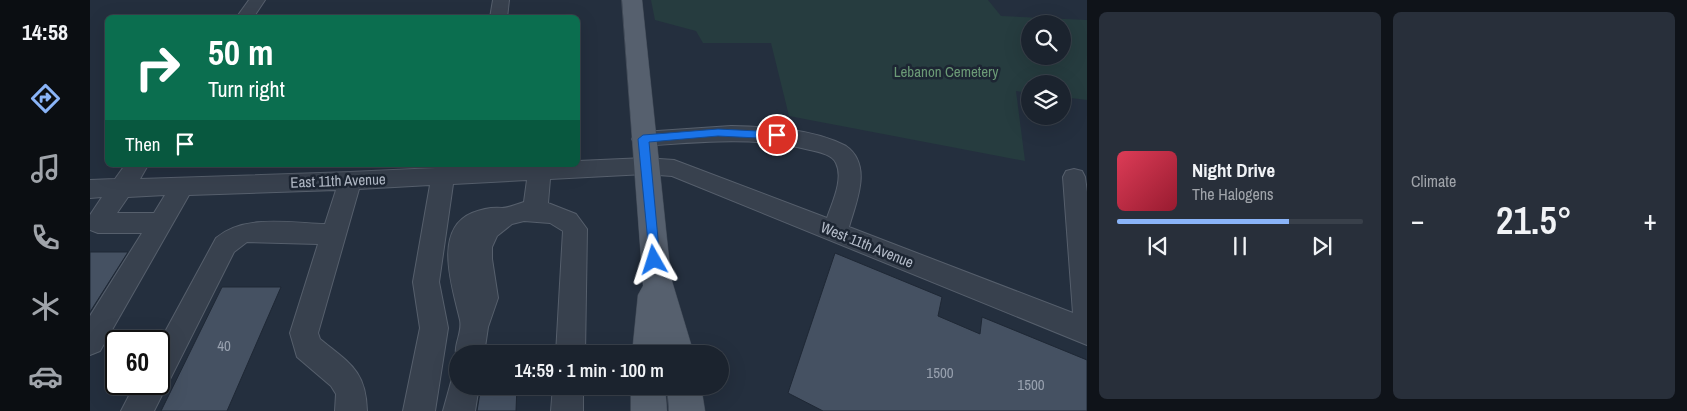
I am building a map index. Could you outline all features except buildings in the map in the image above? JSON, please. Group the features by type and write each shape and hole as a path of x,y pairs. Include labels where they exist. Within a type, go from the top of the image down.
{"main road":[{"path":"632,0 656,278 674,345"},
{"path":"650,345 656,278"},
{"path":"648,395 649,411"},
{"path":"685,395 687,411"}],"street":[{"path":"246,15 257,0"},
{"path":"498,15 501,0"},
{"path":"643,139 718,133 748,133 777,135 834,148 847,160 849,178 835,232"},
{"name":"East 11th Avenue","path":"90,189 350,181 443,176 472,170 539,171 645,166"},
{"name":"West 11th Avenue","path":"645,166 674,168 1087,332"},
{"path":"136,167 98,223 161,223"},
{"path":"536,211 539,171"},
{"path":"419,411 434,328 426,282 443,176"},
{"path":"1074,176 1087,320"},
{"path":"350,181 304,333 307,347 342,376 352,392 351,411"},
{"path":"90,342 182,187"},
{"path":"471,345 484,296 480,242 490,226 510,214 536,211 570,220 575,229 570,345"},
{"path":"170,351 225,244 235,236 247,232 335,234"},
{"path":"137,411 146,395"},
{"path":"460,411 463,395"},
{"path":"567,411 568,395"}],"green space":[{"name":"Lebanon Cemetery","path":"651,0 988,0 1001,16 1021,17 1021,65 1071,65 1071,19 1087,20 1087,100 1071,98 1071,75 1021,75 1021,92 1016,91 1025,161 789,116 771,43 703,43 696,31 655,20"}],"route":[{"path":"654,260 643,139 718,133 777,135"}]}
